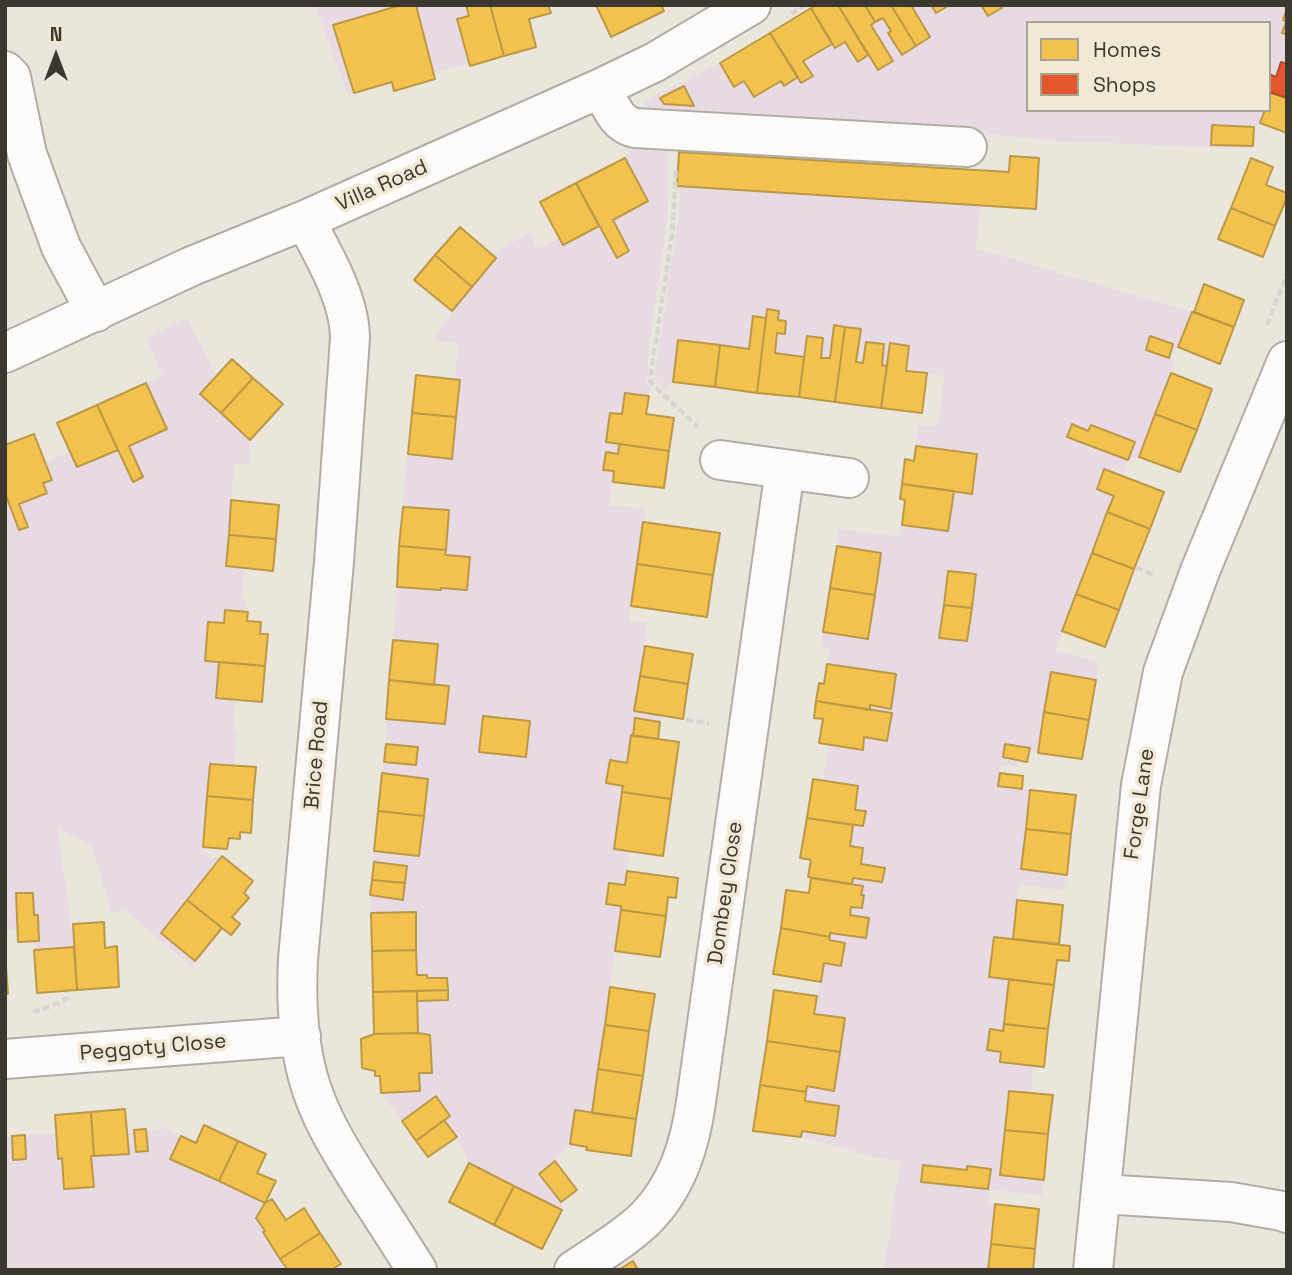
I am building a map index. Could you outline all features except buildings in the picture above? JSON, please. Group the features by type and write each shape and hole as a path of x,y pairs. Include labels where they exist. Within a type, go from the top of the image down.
{"street":[{"name":"Villa Road","path":"5,353 192,265 304,220 768,12"},
{"path":"5,71 11,77 27,154 61,247 96,312"},
{"path":"601,88 620,121 628,127 967,147"},
{"name":"Brice Road","path":"304,220 339,289 351,338 311,835 298,959 301,1036 308,1077 330,1132 417,1270"},
{"name":"Forge Lane","path":"1093,1270 1141,785 1163,671 1200,570 1287,361"},
{"path":"713,447 785,469 849,478"},
{"name":"Dombey Close","path":"574,1270 622,1237 648,1215 669,1189 687,1147 696,1101 785,469"},
{"name":"Peggoty Close","path":"5,1059 301,1036"},
{"path":"1101,1194 1231,1202 1287,1213"}],"path":[{"path":"768,12 805,5"},
{"path":"677,131 672,235 650,380 713,447"},
{"path":"33,1012 59,1003 67,998 67,992"}],"shaded area":[{"path":"315,5 401,5 334,25 354,93 348,95"},
{"path":"416,5 466,5 469,16 457,19 469,63 433,73"},
{"path":"911,5 931,5 936,13 949,5 981,5 988,16 1001,8 1000,5 1287,5 1282,33 1287,35 1287,64 1281,62 1276,77 1271,75 1271,21 1026,21 1026,112 1264,112 1260,123 1254,127 1253,149 1054,141 943,129 647,107 644,102 720,63 734,87 744,81 755,97 781,81 785,85 798,77 812,76 803,61 832,44 835,48 845,42 858,61 868,55 878,70 893,61 871,25 883,18 891,31 888,33 902,54 930,38"},
{"path":"633,146 667,148 667,217 649,343 647,384 651,389 649,396 625,393 622,414 610,413 606,442 619,444 618,454 606,453 604,469 614,471 609,505 646,509 629,620 648,623 634,711 661,715 658,739 631,736 627,763 609,761 606,783 623,786 614,849 630,851 625,885 609,883 606,903 621,906 592,1113 575,1110 570,1144 539,1174 561,1202 562,1210 469,1163 457,1137 444,1120 450,1116 436,1096 402,1121 381,1093 420,1091 419,1073 432,1072 430,1035 418,1033 417,991 447,990 447,978 417,975 416,912 371,913 374,851 419,855 428,779 382,773 386,719 445,724 449,686 434,685 437,644 393,640 397,587 467,589 470,557 445,555 449,510 403,507 408,454 452,458 460,380 455,379 458,344 433,339 452,311 496,258 492,255 529,232 538,249 559,238 564,245 599,226 617,258 629,251 613,220 648,201 625,158"},
{"path":"677,186 981,205 975,248 1192,312 1178,347 1169,358 1175,360 1139,457 1128,460 1123,476 1104,469 1097,488 1114,496 1056,650 1099,663 1096,680 1051,672 1038,753 1030,749 1027,762 1019,760 1018,767 1001,765 998,786 1030,790 1021,869 1067,875 1063,890 1019,885 1013,939 994,937 989,977 1009,979 1003,1031 990,1029 987,1050 1001,1052 1000,1062 1033,1066 1031,1093 1009,1091 1000,1175 1044,1180 1042,1195 990,1190 988,1202 995,1204 988,1270 884,1270 900,1161 874,1157 801,1137 802,1131 835,1135 839,1106 805,1101 807,1086 834,1090 845,1018 814,1014 824,963 842,965 845,943 829,940 851,907 862,908 862,886 852,884 853,878 882,882 885,868 861,864 863,848 850,846 853,825 863,826 865,811 855,810 858,786 823,781 828,744 863,749 864,737 887,741 892,714 870,710 870,705 891,708 896,675 827,664 830,648 821,647 823,632 868,638 881,553 837,546 839,529 899,537 902,525 948,531 954,491 972,493 977,455 916,446 919,426 938,425 945,376 906,371 909,346 890,343 887,366 882,365 884,344 866,342 863,363 856,362 861,329 834,326 830,358 821,358 823,338 807,336 804,357 775,353 777,333 785,334 786,321 778,320 778,311 767,309 766,318 753,317 749,349 679,340 673,382 665,390 654,379 678,218 680,196"},
{"path":"187,318 217,376 200,394 250,440 249,464 234,464 226,566 244,568 242,600 246,600 248,612 225,610 224,623 208,622 205,660 219,662 217,698 235,700 233,730 237,731 234,765 210,764 203,847 210,859 222,856 161,932 195,961 193,968 126,911 112,912 91,845 58,828 74,947 34,950 38,942 18,942 17,929 5,930 5,498 7,497 19,530 28,527 19,504 46,493 43,483 51,480 45,462 70,452 78,467 118,450 133,482 143,477 129,446 166,429 146,383 162,376 147,338"},
{"path":"159,1126 181,1136 170,1159 265,1203 256,1218 288,1270 5,1270 6,1137 56,1133 65,1189 93,1187 91,1156 129,1154 127,1130 158,1130"}]}
